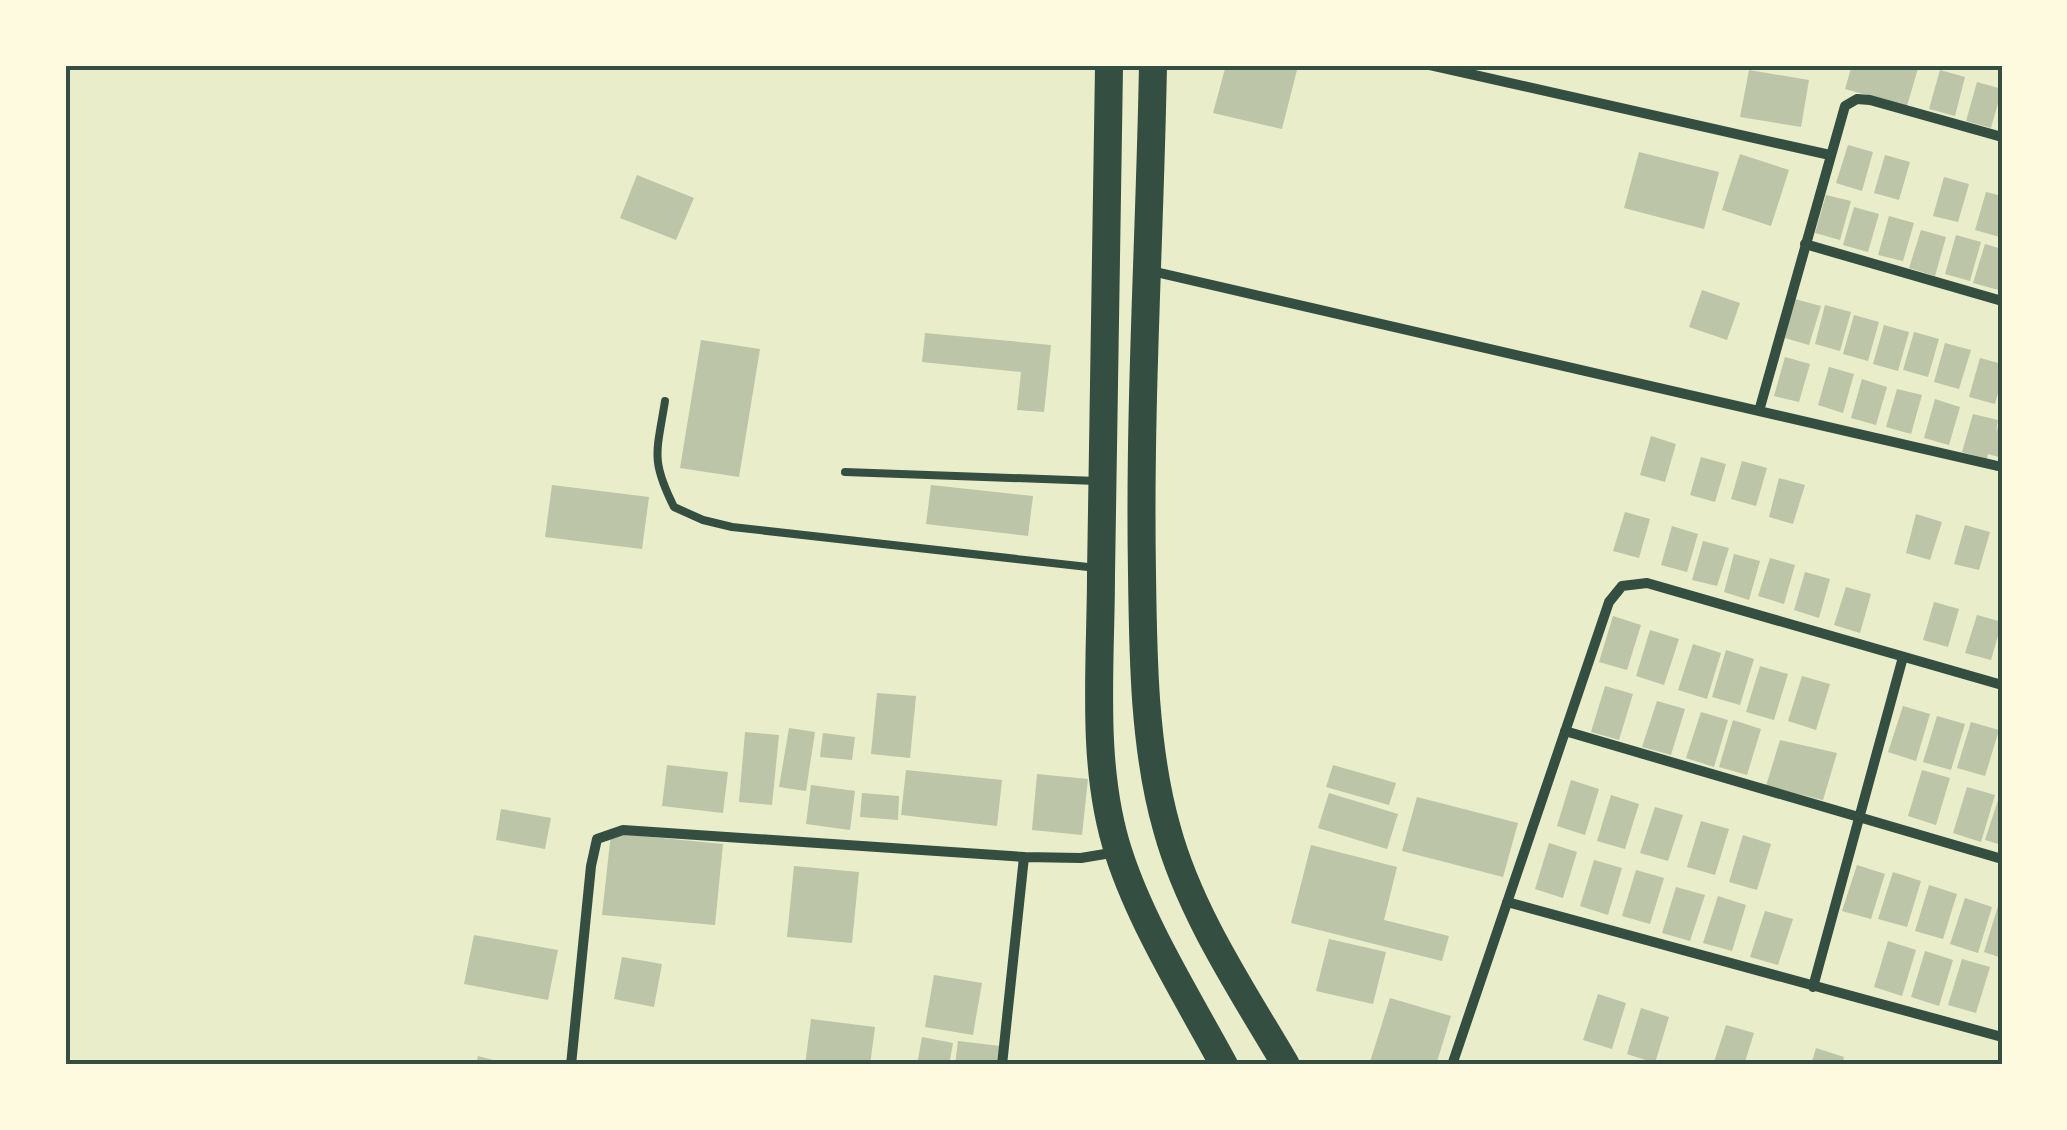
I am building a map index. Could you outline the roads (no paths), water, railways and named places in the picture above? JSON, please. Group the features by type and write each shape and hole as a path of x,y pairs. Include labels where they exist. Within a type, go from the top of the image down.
{"highway":[{"path":"1108,65 1101,482 1102,757 1118,852 1170,965 1224,1065"},
{"path":"1153,65 1140,480 1144,670 1166,825 1179,867 1228,967 1286,1065"}],"street":[{"path":"1430,65 1830,155"},
{"path":"1759,411 1840,114 1850,101 1870,100 2002,137"},
{"path":"1805,244 2002,301"},
{"path":"1146,270 2002,467"},
{"path":"1452,1065 1608,602 1622,586 1647,583 2002,685"},
{"path":"1812,987 1903,657"},
{"path":"1565,731 2002,859"},
{"path":"571,1065 591,866 598,839 610,832 1024,857 1081,858 1118,852"},
{"path":"1002,1065 1024,857"},
{"path":"1507,902 2002,1038"}],"lane":[{"path":"666,401 657,472 674,507 703,520 732,527 1101,568"},
{"path":"845,472 1101,482"}]}
